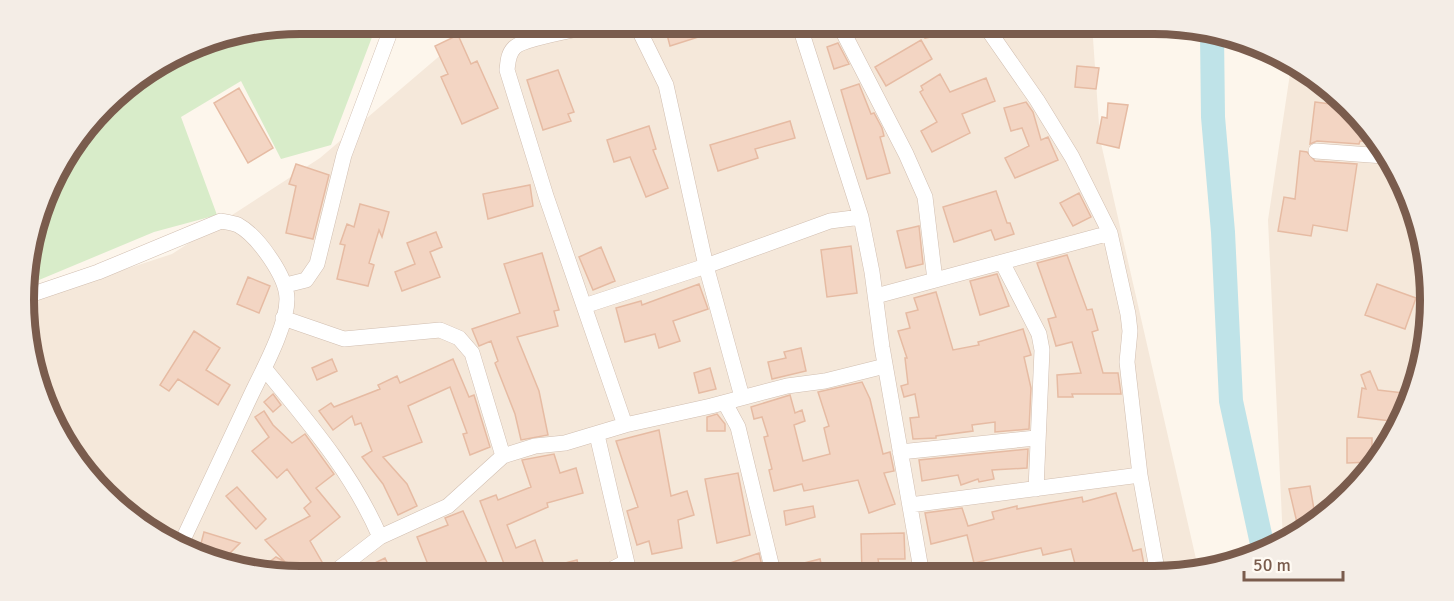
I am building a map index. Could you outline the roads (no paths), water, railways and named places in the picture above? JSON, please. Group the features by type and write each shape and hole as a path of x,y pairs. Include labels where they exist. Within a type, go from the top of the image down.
{"street":[{"path":"286,285 306,280 317,264 344,155 389,34"},
{"path":"557,34 514,46 508,59 507,70 546,196 625,425"},
{"path":"641,34 666,85 706,266 742,397"},
{"path":"802,34 861,217 920,566"},
{"path":"844,34 906,154 925,197 935,280"},
{"path":"991,34 1037,100 1072,157 1110,233 1128,314 1128,363 1140,476 1156,566"},
{"path":"1316,151 1376,155"},
{"path":"584,306 706,266 830,221 861,217"},
{"path":"34,294 98,272 220,221 238,225 253,237 278,270 286,285 287,302 284,318 264,368 183,539"},
{"path":"876,296 1110,233"},
{"path":"1002,262 1039,334 1042,350 1043,386 1036,438 1036,489"},
{"path":"284,318 344,339 440,330 459,338 472,353 503,456"},
{"path":"342,566 380,537 448,507 503,456 535,446 597,435 625,425 787,386 825,381 885,366"},
{"path":"264,368 344,467 366,504 380,537"},
{"path":"724,403 738,427 772,566"},
{"path":"597,435 627,566"},
{"path":"900,452 1036,438"},
{"path":"910,505 1140,476"}],"waterway":[{"path":"1212,42 1213,117 1223,232 1231,401 1262,543"}]}
